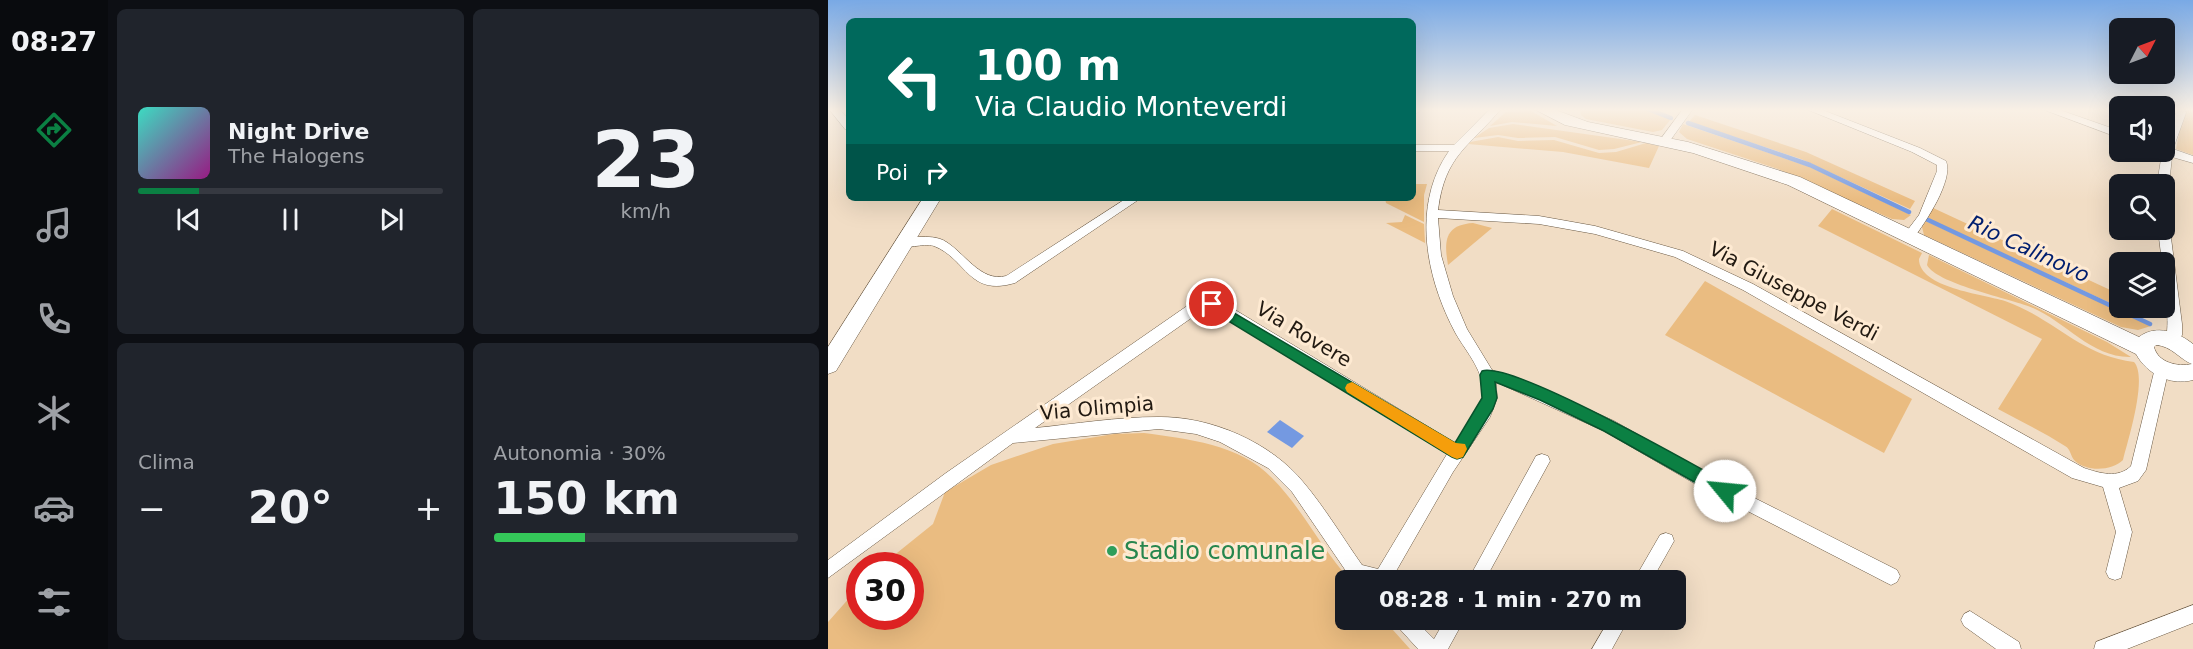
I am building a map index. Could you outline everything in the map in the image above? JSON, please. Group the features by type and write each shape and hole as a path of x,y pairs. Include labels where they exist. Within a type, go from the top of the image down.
{"main road":[{"path":"828,365 930,201"}],"street":[{"path":"1389,570 1490,398 1487,375 1455,320 1444,294 1433,237 1435,189 1441,172 1466,139"},
{"path":"1661,139 1749,164 1794,181 2143,348 2149,358 2162,368 2182,374 2193,372"},
{"path":"1888,139 1942,163 1943,171 1924,216 1909,236"},
{"path":"1416,148 1457,148"},
{"path":"2175,154 2193,160"},
{"path":"904,242 937,243 988,282 1001,283 1010,280 1130,201"},
{"name":"Via Giuseppe Verdi","path":"1433,214 1539,220 1595,230 1679,254 1748,287 2078,473 2109,481"},
{"path":"2165,240 2175,324 2175,335 2172,340"},
{"name":"Via Rovere","path":"1011,437 1192,309 1212,304 1457,452"},
{"path":"2143,348 2151,338 2172,340 2193,356"},
{"path":"2115,572 2124,532 2109,481 2134,475 2138,470 2162,368"},
{"path":"1487,375 1499,377 1545,396 1610,426 1705,481 1891,576"},
{"name":"Via Olimpia","path":"1011,437 1160,423 1196,428 1224,436 1274,463 1298,487 1355,570"},
{"path":"828,570 1011,437"},
{"path":"1482,570 1542,461"},
{"path":"1648,570 1666,541"},
{"path":"2103,649 2193,614"},
{"path":"1970,620 2012,649"},
{"path":"1412,630 1431,649"},
{"path":"1438,649 1449,630"},
{"path":"1601,649 1613,630"}],"shaded area":[{"path":"1485,139 1554,140 1599,153 1616,152 1646,143 1659,146 1649,168 1563,152 1468,144"},
{"path":"1563,139 1623,139 1642,142 1614,149 1599,150"},
{"path":"1688,139 1728,139 1810,167 1911,215 1904,220 1892,219 1778,169"},
{"path":"1741,139 1768,139 1806,152 1915,201 1910,209 1801,159"},
{"path":"2178,139 2193,139 2193,155 2176,149"},
{"path":"1416,184 1427,184 1424,195 1424,222 1386,201 1416,201"},
{"path":"1931,207 2109,289 2109,302 1927,218"},
{"path":"1832,209 1922,253 1919,259 1922,269 1929,277 1940,283 2005,301 2022,308 2098,352 2134,362 2138,370 2138,394 2123,460 2113,466 2099,469 2080,465 2065,446 1998,409 2042,339 1818,226"},
{"path":"1405,215 1424,224 1425,243 1386,223 1402,222"},
{"path":"1926,221 2109,306 2109,318 2134,318 2151,326 2138,330 2121,327 1924,235 1922,227"},
{"path":"1473,223 1492,228 1448,265 1446,249 1448,236 1456,227"},
{"path":"1929,255 2107,342 2131,357 2116,356 2090,345 2054,320 2028,306 1943,278 1927,265"},
{"path":"1705,281 1912,399 1884,453 1665,335"},
{"name":"Stadio comunale","path":"1144,433 1195,441 1229,450 1259,467 1293,502 1342,570 1335,570 1335,630 1393,630 1410,649 828,649 828,622 846,602 846,630 924,630 924,552 898,552 933,524 945,492 991,465 1053,444 1114,434"}],"water":[{"path":"1280,420 1304,436 1292,448 1267,432"}],"waterway":[{"name":"Rio Calinovo","path":"1735,139 1810,165 1909,212"},
{"name":"Rio Calinovo","path":"1926,219 2150,324"}],"slow traffic":[{"path":"1352,388 1457,452 1460,449"}],"place":[{"name":"Stadio comunale","path":"1112,551"}],"route":[{"path":"1212,304 1457,452 1490,398 1487,375 1499,377 1545,396 1610,426 1725,491"}]}
